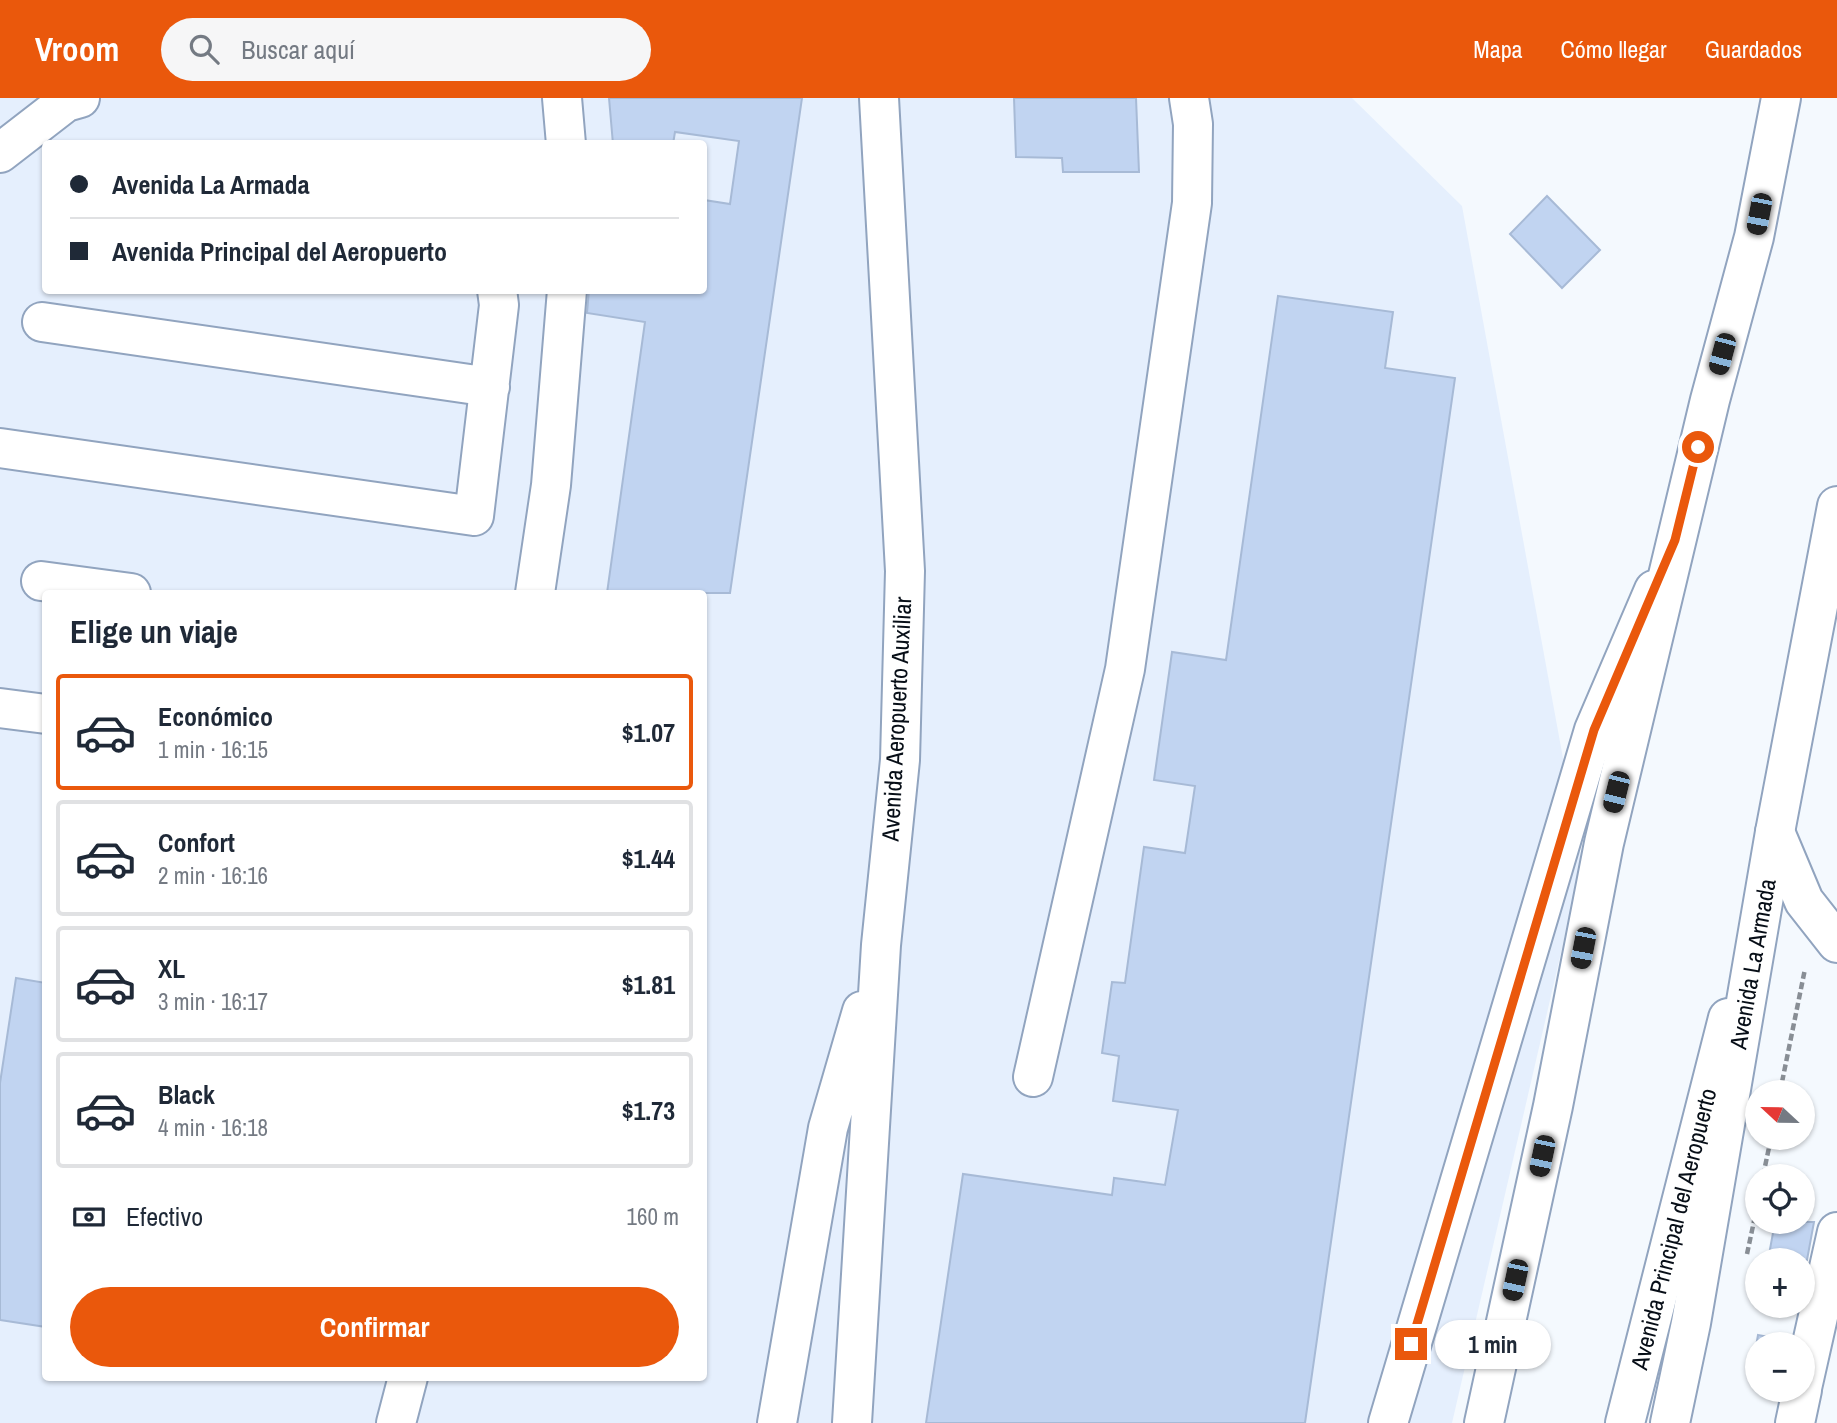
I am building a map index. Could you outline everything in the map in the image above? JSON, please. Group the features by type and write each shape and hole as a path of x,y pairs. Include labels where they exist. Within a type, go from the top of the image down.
{"main road":[{"path":"0,153 66,102 80,98"},
{"path":"562,98 566,140"},
{"name":"Avenida Aeropuerto Auxiliar","path":"852,1423 881,945 900,760 905,571 879,98"},
{"path":"1033,1077 1125,669 1192,203 1193,124 1189,98"},
{"path":"1483,1423 1553,1106 1604,842 1675,540 1754,237 1781,98"},
{"path":"0,448 474,516 499,305 498,294"},
{"path":"535,590 551,485 567,294"},
{"path":"42,322 490,387"},
{"name":"Avenida La Armada","path":"1670,1423 1691,1323 1775,832 1833,552 1837,506"},
{"path":"1388,1423 1594,730 1675,540"},
{"path":"41,580 110,590"},
{"path":"0,708 42,713"},
{"path":"1775,832 1804,901 1833,937"},
{"name":"Avenida Principal del Aeropuerto","path":"1625,1423 1775,832"},
{"path":"776,1423 828,1128 881,945"},
{"path":"1815,1332 1837,1232"},
{"path":"396,1423 407,1381"},
{"path":"1795,1423 1799,1402"}],"path":[{"path":"1782,1080 1808,955 1833,937"}],"shaded area":[{"path":"0,98 1352,98 1462,206 1582,862 1452,1423 0,1423"}],"building":[{"path":"609,98 802,98 730,593 707,593 707,590 607,590 645,322 587,313 589,294 707,294 707,200 730,204 739,141 675,132 674,140 613,140"},
{"path":"1014,98 1136,98 1139,172 1063,172 1062,158 1016,157"},
{"path":"1547,196 1600,250 1562,288 1510,234"},
{"path":"1278,296 1393,312 1385,368 1455,378 1305,1423 926,1423 963,1174 1112,1195 1114,1178 1165,1185 1178,1110 1113,1101 1119,1056 1102,1053 1112,982 1125,983 1144,847 1185,853 1195,786 1154,780 1172,652 1226,660"},
{"path":"16,978 42,982 42,1326 0,1320 0,1083"},
{"path":"1773,1234 1812,1234 1809,1248 1770,1248"}],"route":[{"path":"1411,1344 1594,730 1675,540 1698,447"}]}
